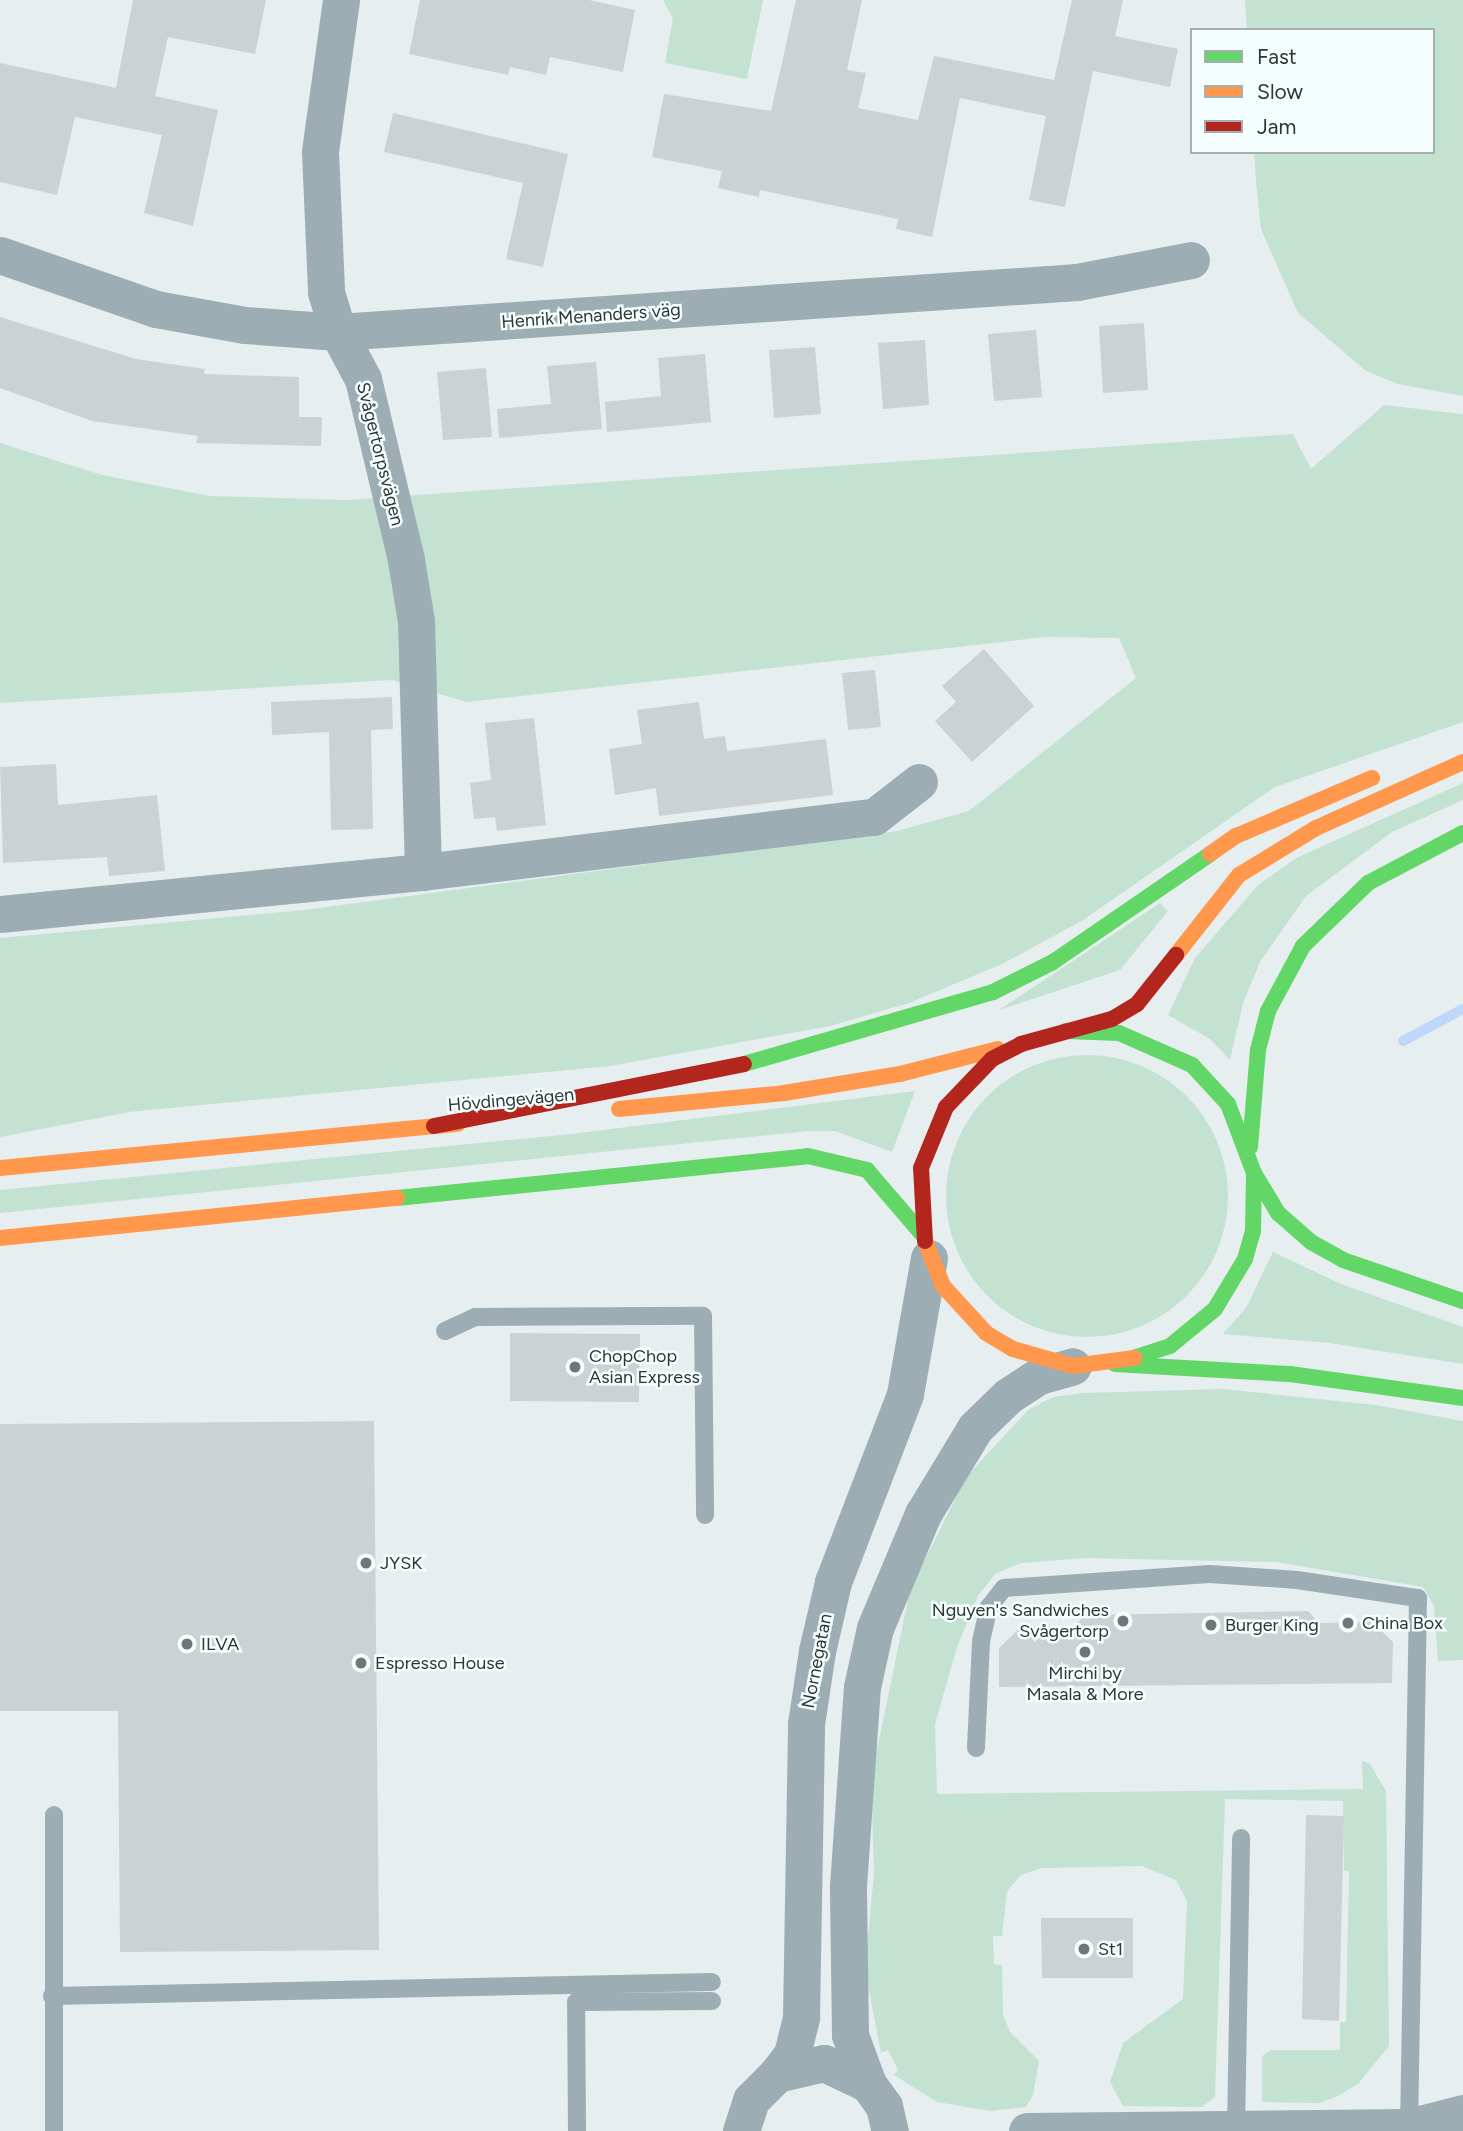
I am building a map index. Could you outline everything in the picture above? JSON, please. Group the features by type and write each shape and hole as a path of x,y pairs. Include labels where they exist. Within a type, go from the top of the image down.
{"main road":[{"name":"Hövdingevägen","path":"0,1168 784,1093 900,1074 1021,1044 1112,1018 1137,1004 1239,875 1374,800 1463,759"},
{"path":"433,1126 775,1058 922,1018 1052,962 1236,836 1278,814 1377,776 1463,759"},
{"path":"1250,1152 1258,1050 1268,1011 1303,946 1331,913 1368,883 1463,833"},
{"path":"1066,1031 1119,1032 1192,1065 1227,1104 1250,1152 1254,1173 1253,1231 1245,1259 1220,1301 1170,1346 1115,1364"},
{"path":"926,1246 921,1168 930,1136 966,1081 1021,1044"},
{"path":"0,1238 808,1156 867,1170 926,1246 943,1286 986,1333 1013,1349 1073,1366 1115,1364 1303,1375 1463,1398"},
{"path":"1254,1173 1278,1213 1311,1242 1343,1260 1463,1301"}],"street":[{"name":"Svågertorpsvägen","path":"341,0 320,152 326,292 338,332 363,379 414,609 423,872"},
{"name":"Henrik Menanders väg","path":"0,255 156,309 245,325 338,332 1077,282 1191,260"},
{"path":"0,915 423,872 874,817 919,782"},
{"name":"Nornegatan","path":"741,2131 751,2100 777,2074 792,2054 801,2017 806,1724 817,1651 833,1582 905,1394 926,1246"},
{"path":"891,2131 884,2106 868,2084 850,2035 848,1886 862,1687 875,1628 917,1524 975,1428 1029,1383 1073,1366"},
{"path":"777,2074 824,2063 868,2084"},
{"path":"1027,2131 1409,2127 1463,2113"}],"lane":[{"path":"445,1331 475,1317 703,1316 705,1515"},
{"path":"976,1748 981,1641 989,1606 1004,1588 1210,1574 1297,1580 1418,1598 1409,2127"},
{"path":"54,1815 54,2131"},
{"path":"1236,2130 1241,1838"},
{"path":"52,1996 712,1982"},
{"path":"577,2131 576,2002 712,2001"}],"green space":[{"path":"663,0 763,0 747,79 665,63 673,18"},
{"path":"1245,0 1463,0 1463,396 1398,384 1366,371 1298,313 1261,229 1256,182 1254,154 1435,154 1435,28 1247,28"},
{"path":"1384,405 1463,414 1463,722 1275,787 1083,920 1002,964 909,1003 830,1026 610,1066 129,1112 0,1137 0,938 304,910 897,831 969,811 1136,678 1119,638 1046,637 467,702 392,680 0,703 0,443 102,475 209,496 346,500 1293,434 1311,469"},
{"path":"1463,783 1463,800 1392,832 1306,896 1260,962 1243,1003 1230,1060 1210,1039 1168,1015 1195,958 1258,885 1296,858"},
{"path":"1160,903 1168,911 1120,970 999,1010"},
{"path":"1087,1055 1114,1058 1141,1066 1176,1087 1196,1107 1217,1142 1225,1169 1228,1196 1225,1223 1217,1250 1196,1285 1176,1305 1141,1326 1114,1334 1087,1337 1060,1334 1033,1326 998,1305 978,1285 957,1250 949,1223 946,1196 949,1169 957,1142 978,1107 998,1087 1033,1066 1060,1058"},
{"path":"915,1091 892,1152 835,1131 809,1131 0,1213 0,1190 571,1134"},
{"path":"1273,1252 1341,1284 1463,1327 1463,1364 1330,1343 1223,1334 1246,1308"},
{"path":"1223,1389 1376,1405 1463,1421 1463,1660 1438,1661 1434,1606 1423,1587 1276,1562 1086,1558 1021,1563 995,1574 978,1596 957,1647 935,1724 937,1794 1363,1789 1362,1761 1370,1764 1386,1791 1389,2046 1358,2084 1338,2096 1320,2103 1262,2102 1262,2056 1271,2050 1340,2050 1340,2022 1346,2022 1349,1871 1344,1871 1343,1801 1225,1799 1215,2097 1202,2107 1123,2106 1110,2082 1123,2043 1183,1999 1187,1901 1176,1880 1142,1866 1042,1868 1021,1875 1007,1891 1002,1936 993,1936 994,1964 1002,1965 1003,2014 1010,2032 1039,2061 1033,2095 1026,2107 990,2111 937,2102 894,2075 898,2070 888,2050 881,2053 865,1969 874,1873 871,1779 910,1590 966,1477 1028,1410 1053,1397 1083,1393"}],"building":[{"path":"133,0 266,0 255,54 168,37 155,96 218,110 193,226 144,213 162,135 75,117 57,195 0,182 0,63 116,88"},
{"path":"420,0 589,0 635,10 623,72 550,57 546,75 510,67 508,75 409,54"},
{"path":"796,0 862,0 847,70 866,73 858,108 918,120 934,56 1054,80 1072,0 1123,0 1115,36 1178,49 1170,87 1093,71 1065,207 1029,200 1046,116 960,98 932,237 896,229 898,219 760,190 759,197 718,188 722,171 652,157 664,94 771,111"},
{"path":"393,113 568,154 543,267 506,259 523,183 384,152"},
{"path":"0,317 136,359 205,369 204,374 299,377 299,417 322,417 321,446 196,443 198,436 92,421 0,388"},
{"path":"1144,323 1148,390 1103,393 1099,326"},
{"path":"1036,330 1042,397 994,401 988,334"},
{"path":"925,340 929,405 883,409 878,343"},
{"path":"815,347 821,414 774,418 769,350"},
{"path":"705,354 711,422 607,432 605,402 661,396 658,358"},
{"path":"596,362 602,429 499,438 497,409 551,404 547,366"},
{"path":"486,368 492,437 443,440 437,372"},
{"path":"984,649 1034,706 972,762 935,721 956,702 942,686"},
{"path":"875,670 881,727 848,730 842,673"},
{"path":"392,697 393,729 371,730 373,829 331,830 329,732 272,735 271,702"},
{"path":"699,702 704,739 725,736 727,751 826,739 833,795 659,816 656,788 615,795 609,749 642,744 637,710"},
{"path":"534,718 546,825 497,831 495,817 474,819 470,783 491,780 485,723"},
{"path":"56,764 58,805 157,795 165,871 109,876 107,857 3,863 0,767"},
{"name":"ChopChop Asian Express","path":"510,1333 640,1334 639,1402 510,1401"},
{"name":"ILVA","path":"374,1421 379,1950 120,1952 118,1711 0,1711 0,1424"},
{"path":"1308,1611 1319,1623 1372,1622 1393,1642 1392,1683 999,1687 999,1648 1022,1626 1075,1626 1085,1615"},
{"path":"1306,1815 1344,1816 1339,2021 1302,2019"},
{"path":"1041,1918 1133,1918 1133,1978 1042,1978"}],"waterway":[{"path":"1403,1041 1463,1009"}],"traffic: fast":[{"path":"1250,1147 1258,1050 1268,1011 1303,946 1368,883 1463,833"},
{"path":"744,1064 993,992 1053,962 1210,854"},
{"path":"1066,1031 1119,1033 1192,1065 1228,1104 1254,1173 1253,1231 1245,1259 1215,1309 1170,1346 1134,1358"},
{"path":"397,1198 808,1156 867,1170 922,1234"},
{"path":"1254,1173 1278,1213 1311,1242 1343,1260 1463,1301"},
{"path":"1115,1364 1290,1374 1463,1398"}],"traffic: slow":[{"path":"1176,955 1239,875 1316,828 1463,762"},
{"path":"1210,854 1236,836 1372,778"},
{"path":"619,1109 784,1093 900,1074 998,1049"},
{"path":"0,1168 458,1124"},
{"path":"0,1238 397,1198"},
{"path":"925,1241 943,1286 986,1333 1013,1349 1073,1366 1134,1358"}],"traffic: jam":[{"path":"925,1241 921,1168 946,1107 992,1059 1021,1044 1112,1019 1137,1004 1176,955"},
{"path":"434,1126 744,1064"}],"place":[{"name":"ChopChop Asian Express","path":"575,1367"},
{"name":"JYSK","path":"366,1563"},
{"name":"Nguyen's Sandwiches Svågertorp","path":"1123,1621"},
{"name":"China Box","path":"1348,1623"},
{"name":"Burger King","path":"1211,1625"},
{"name":"ILVA","path":"187,1644"},
{"name":"Mirchi by Masala & More","path":"1085,1652"},
{"name":"Espresso House","path":"361,1663"},
{"name":"St1","path":"1084,1949"}]}
